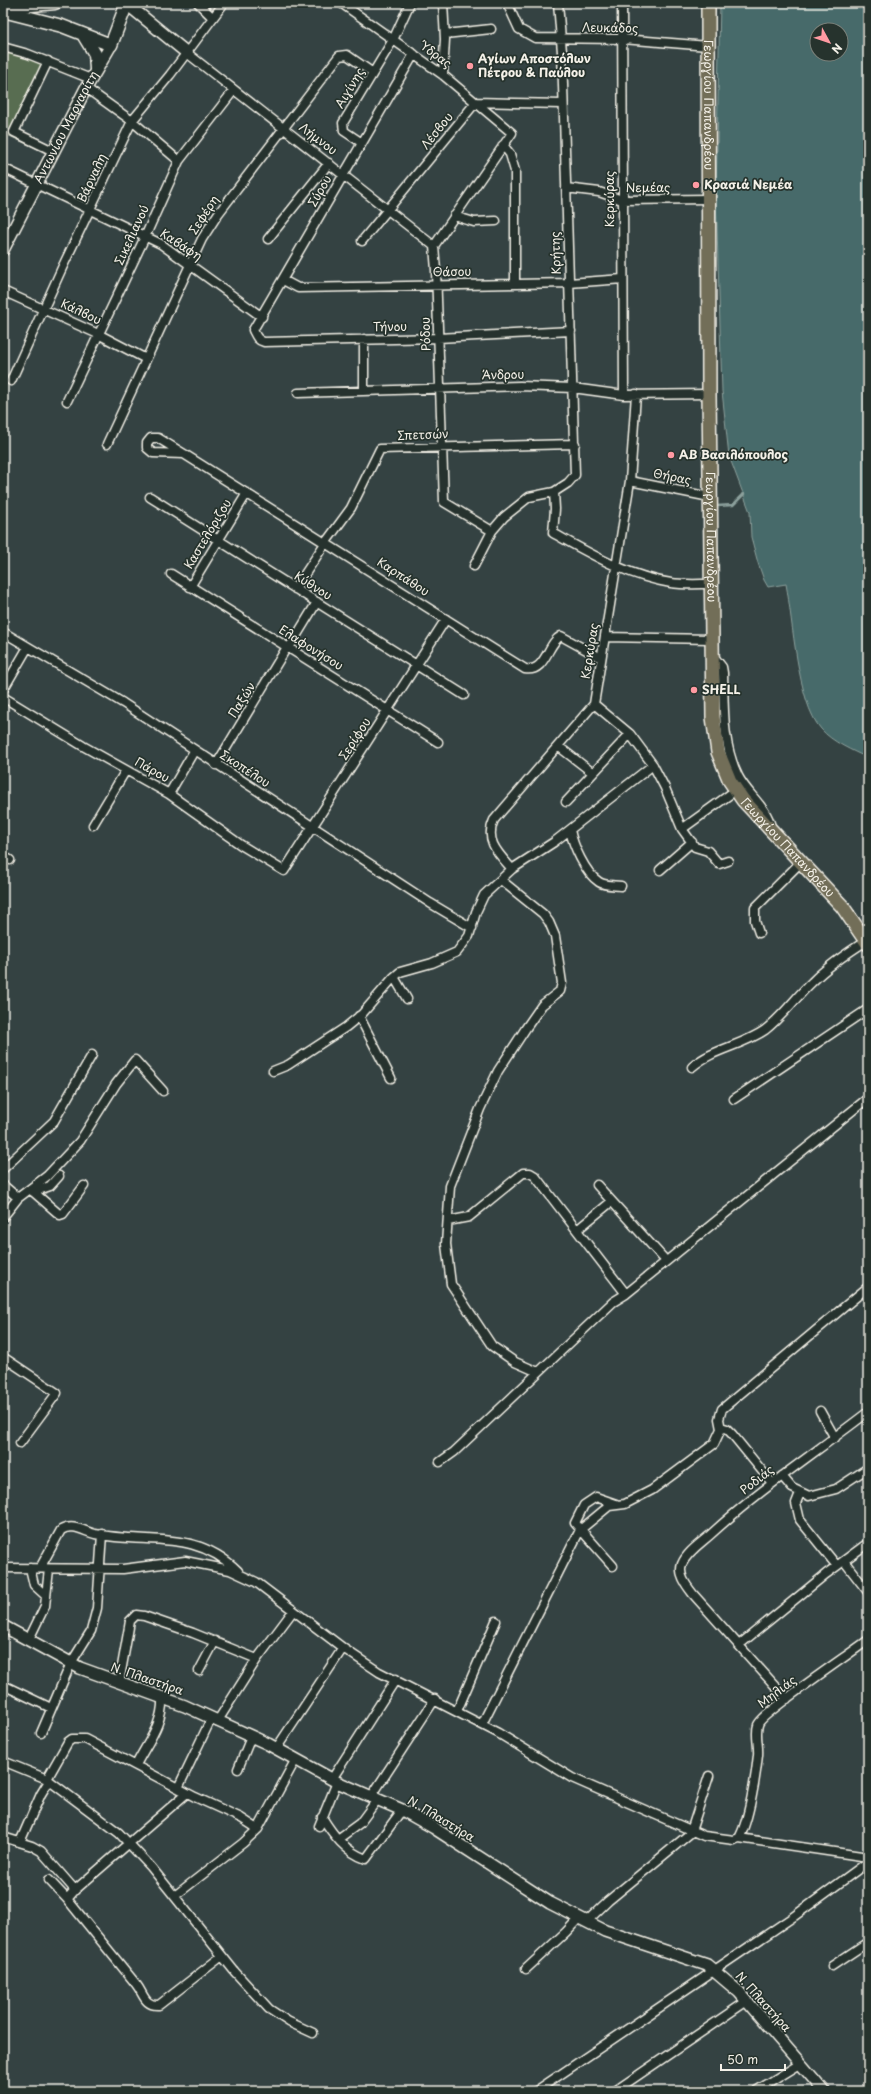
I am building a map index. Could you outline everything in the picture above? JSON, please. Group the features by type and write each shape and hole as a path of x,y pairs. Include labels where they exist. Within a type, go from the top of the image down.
{"main road":[{"path":"3,9 55,3"},
{"path":"62,26 56,14 64,3"},
{"name":"Αντωνίου Μαργαρίτη","path":"111,45 127,3"},
{"name":"Γεωργίου Παπανδρέου","path":"708,3 711,639 712,717 715,736 718,752 736,790 772,832 842,906 867,943"},
{"path":"3,9 62,26 111,45"},
{"path":"83,35 96,54 91,79"}],"street":[{"path":"127,3 187,53"},
{"path":"198,3 212,18"},
{"name":"Βάρναλη","path":"11,381 132,121 187,53 224,3"},
{"name":"Ύδρας","path":"341,3 443,75 512,133 503,145"},
{"name":"Αιγίνης","path":"362,143 345,132 343,124 393,40 410,3"},
{"path":"443,3 445,34 443,75"},
{"name":"Λευκάδος","path":"507,3 522,32 535,38 623,39 708,46"},
{"name":"Κρήτης","path":"554,492 568,483 575,475 566,188 558,3"},
{"name":"Κερκύρας","path":"622,3 624,395"},
{"path":"445,34 491,29"},
{"name":"Αντωνίου Μαργαρίτη","path":"3,250 53,151 91,79 111,45"},
{"path":"3,47 48,61 91,79 132,121 179,161"},
{"name":"Λήμνου","path":"187,53 344,174 434,246"},
{"name":"Σύρου","path":"258,340 253,330 262,317 414,54"},
{"name":"Σεφέρη","path":"107,444 204,235 215,218 340,55 348,56 373,73"},
{"path":"48,61 14,132 53,151"},
{"name":"Σικελιανού","path":"67,401 145,237 179,161 234,90"},
{"path":"476,102 562,104"},
{"name":"Λέσβου","path":"362,242 476,102"},
{"path":"434,246 503,145 510,154 515,171 515,283"},
{"path":"268,239 329,163"},
{"name":"Καβάφη","path":"3,168 161,244 262,317"},
{"name":"Νεμέας","path":"566,188 599,192 622,200 709,199"},
{"path":"454,216 474,222 496,221"},
{"name":"Ρόδου","path":"434,246 437,284 444,502 492,531"},
{"name":"Θάσου","path":"283,280 298,288 437,284 569,283 623,279"},
{"name":"Κάλβου","path":"3,291 44,308 146,359"},
{"name":"Τήνου","path":"258,340 264,342 438,338 571,331"},
{"path":"364,339 364,391"},
{"name":"Άνδρου","path":"298,393 520,386 573,388 624,395 709,394"},
{"name":"Κερκύρας","path":"594,704 630,481 636,394"},
{"name":"Σπετσών","path":"326,542 352,508 379,450 575,444"},
{"name":"Καρπάθου","path":"184,454 326,542 525,669 531,669 543,661 557,638 561,636 601,658"},
{"name":"Θήρας","path":"630,481 710,497"},
{"path":"474,566 492,531 504,517 529,497 554,492 555,509 553,533 615,567 648,579 673,584 711,584"},
{"name":"Καστελόριζου","path":"190,587 247,494"},
{"name":"Κύθνου","path":"150,497 464,695"},
{"path":"295,589 326,542"},
{"name":"Ελαφονήσου","path":"171,574 438,742"},
{"name":"Παξών","path":"216,765 317,602"},
{"name":"Σερίφου","path":"284,871 446,619"},
{"name":"Σκοπέλου","path":"3,632 122,703 312,827 472,928"},
{"path":"605,636 711,639"},
{"path":"3,690 28,647"},
{"path":"712,653 722,667 724,729 728,748 739,776 768,815 772,832"},
{"name":"Πάρου","path":"3,697 169,794 240,845 284,871"},
{"path":"512,869 493,845 490,834 492,824 498,814 594,704 630,734 653,765 682,829 695,847 708,851 719,864 728,861"},
{"path":"566,802 630,734"},
{"path":"558,746 593,774"},
{"path":"169,794 194,751"},
{"path":"273,1071 288,1065 359,1016 394,977 410,968 432,963 457,952 464,945 484,895 512,869 570,830 653,765"},
{"path":"93,825 126,770"},
{"path":"682,829 736,790"},
{"path":"570,830 579,855 596,879 604,884 621,886"},
{"path":"660,870 692,842"},
{"path":"759,933 753,914 755,908 801,862"},
{"path":"501,880 542,914 549,922 555,936 562,983 560,991 542,1005 498,1071 480,1108 450,1186 446,1244 451,1284 492,1346 515,1362 538,1372"},
{"path":"692,1068 702,1059 764,1031 775,1022 824,971 867,943"},
{"path":"394,977 407,999"},
{"path":"734,1100 868,1009"},
{"path":"359,1016 391,1078"},
{"path":"3,1169 54,1121 92,1055"},
{"path":"32,1191 80,1141 116,1084 134,1060 163,1091"},
{"path":"440,1462 454,1452 613,1302 626,1294 732,1210 868,1098"},
{"path":"448,1221 469,1217 523,1173 530,1173 535,1176 626,1294"},
{"path":"3,1217 18,1198 32,1191 50,1186 59,1176"},
{"path":"3,1185 18,1198"},
{"path":"596,1185 666,1261"},
{"path":"32,1191 60,1215 63,1214 84,1186"},
{"path":"577,1230 612,1202"},
{"path":"482,1724 580,1530 609,1506 625,1504 636,1500 658,1486 714,1444 721,1427 719,1414 722,1408 868,1286"},
{"path":"3,1358 57,1393 20,1443"},
{"path":"820,1411 835,1438"},
{"name":"Ροδιάς","path":"739,1645 706,1610 684,1582 681,1570 686,1558 724,1522 772,1483 835,1438 868,1412"},
{"path":"721,1427 727,1429 732,1434 772,1483"},
{"path":"782,1476 792,1488 809,1496 819,1495 836,1489 868,1468"},
{"path":"800,1493 796,1503 800,1520 868,1592"},
{"path":"613,1566 575,1523 584,1505 596,1497 616,1504"},
{"path":"29,1639 41,1617 46,1596 44,1568 57,1536 66,1527 72,1526 102,1534 185,1542 209,1551 222,1558 240,1574"},
{"path":"41,1733 72,1663 85,1642 92,1626 97,1608 102,1534"},
{"path":"786,1699 739,1645 868,1543"},
{"path":"3,1568 100,1570 149,1567 172,1561 184,1561 198,1562 240,1574 256,1582 343,1648 379,1672 396,1679 482,1724 526,1749 572,1778 692,1831 714,1838 734,1840 739,1838 868,1857"},
{"path":"30,1568 34,1585 46,1596"},
{"path":"178,1788 214,1721 257,1659 293,1611"},
{"path":"119,1683 129,1627 133,1616 144,1616 215,1641 257,1659"},
{"path":"456,1711 496,1621"},
{"name":"Ν. Πλαστήρα","path":"3,1626 72,1663 119,1683 162,1697 252,1737 334,1780 374,1799 402,1810 434,1828 550,1903 582,1920 605,1931 707,1965 715,1970 747,2001 824,2091"},
{"name":"Μηλιάς","path":"739,1838 747,1817 758,1756 757,1725 763,1717 786,1699 868,1640"},
{"path":"199,1671 215,1641"},
{"path":"276,1749 343,1648"},
{"path":"319,1826 334,1780 396,1679"},
{"path":"3,1685 51,1708"},
{"path":"136,1766 160,1718 163,1708 162,1697"},
{"path":"338,1839 360,1823 435,1699"},
{"path":"238,1769 252,1737"},
{"path":"20,1842 58,1757 72,1739 84,1739 187,1793 241,1818 258,1829"},
{"path":"176,1895 243,1843 258,1829 296,1759"},
{"path":"3,1761 48,1780 129,1843 176,1895 222,1956 270,2009 289,2022 313,2033"},
{"path":"526,1969 566,1932 608,1901 692,1831 709,1776"},
{"path":"67,1899 75,1890 187,1793"},
{"path":"322,1817 338,1839 350,1851 366,1860 402,1810"},
{"path":"3,1837 41,1851 75,1890"},
{"path":"536,2091 793,1917 868,1862"},
{"path":"49,1880 67,1899 142,1991 143,1999 148,2004 159,2005 222,1956"},
{"path":"832,1966 868,1942"},
{"path":"615,2091 628,2088 747,2001"},
{"path":"756,2091 800,2064"}],"green space":[{"path":"3,47 48,61 14,132 43,146 40,150 3,133"}],"water":[{"path":"720,3 868,3 868,758 843,746 826,734 813,716 806,700 797,660 786,584 768,587 758,563 751,537 750,512 729,456 722,391 716,195"}],"waterway":[{"path":"717,506 733,505 744,494"}],"place":[{"name":"Αγίων Αποστόλων Πέτρου & Παύλου","path":"470,66"},
{"name":"Κρασιά Νεμέα","path":"696,185"},
{"name":"ΑΒ Βασιλόπουλος","path":"671,455"},
{"name":"SHELL","path":"694,690"}]}
